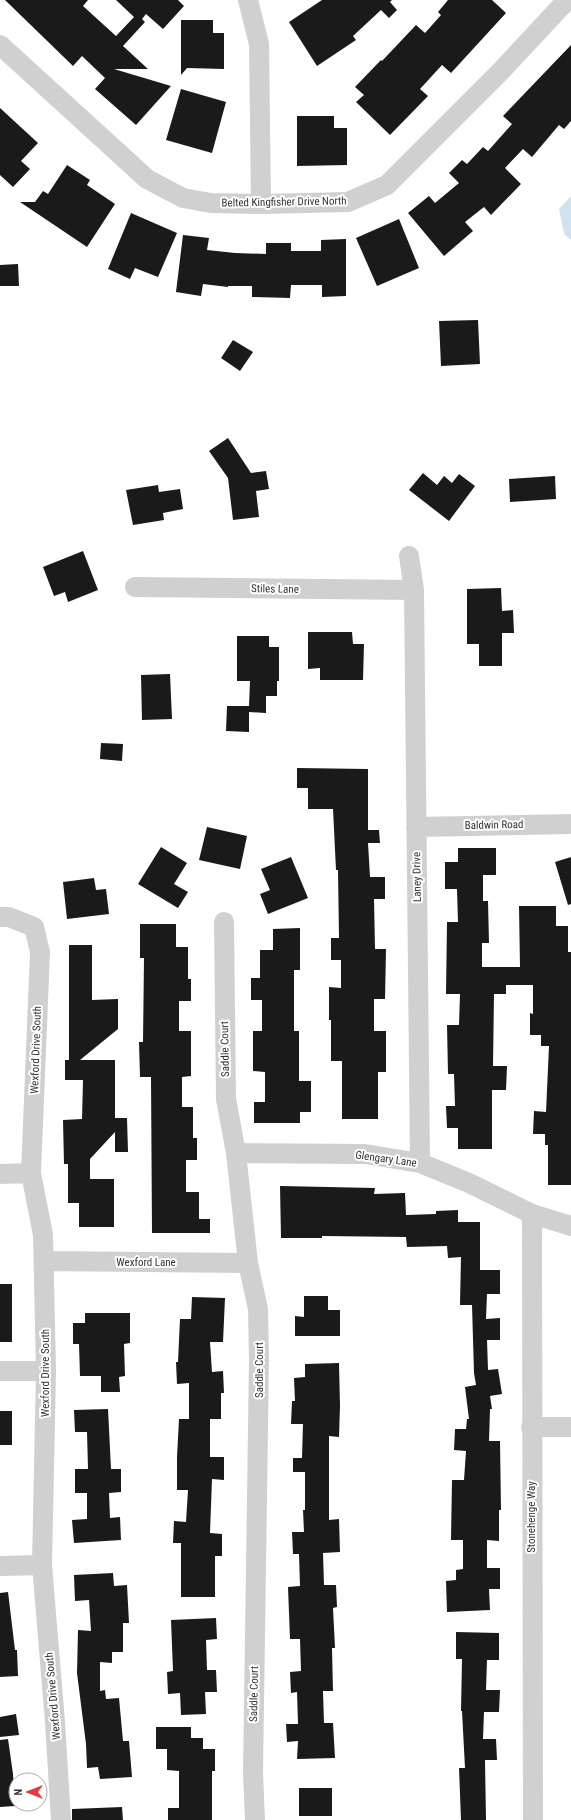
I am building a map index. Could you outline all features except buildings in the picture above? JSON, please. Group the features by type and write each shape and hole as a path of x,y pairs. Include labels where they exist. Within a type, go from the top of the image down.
{"street":[{"path":"248,0 259,44 260,204"},
{"name":"Belted Kingfisher Drive North","path":"3,55 153,183 183,198 211,203 260,204 348,202 387,185 501,71 567,0"},
{"name":"Laney Drive","path":"409,556 414,590 420,1163"},
{"name":"Stiles Lane","path":"135,587 414,590"},
{"name":"Baldwin Road","path":"416,827 571,824"},
{"name":"Wexford Drive South","path":"0,917 9,917 34,927 40,952 31,1173 43,1235 46,1371 42,1565 55,1722 61,1820"},
{"name":"Saddle Court","path":"224,922 226,1099 236,1153 248,1263 258,1309 260,1359 253,1773 255,1820"},
{"name":"Glengary Lane","path":"236,1153 365,1154 420,1163 469,1183 532,1214 571,1226"},
{"path":"0,1174 31,1173"},
{"name":"Stonehenge Way","path":"532,1214 531,1427 533,1820"},
{"name":"Wexford Lane","path":"44,1261 248,1263"},
{"path":"0,1371 46,1371"},
{"path":"531,1427 571,1427"},
{"path":"0,1566 42,1565"}],"water":[{"path":"571,196 571,240 564,234 559,209"}]}
